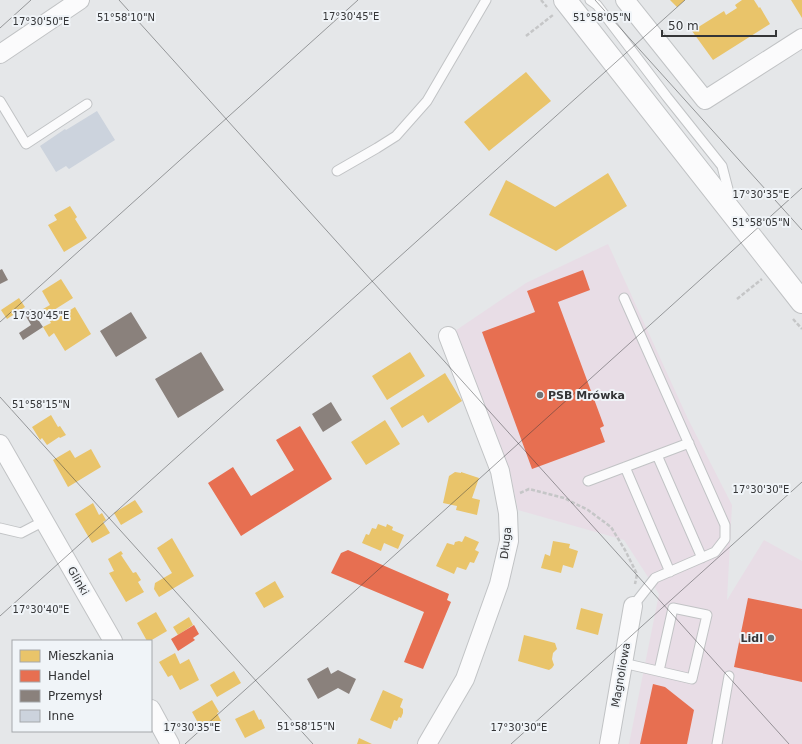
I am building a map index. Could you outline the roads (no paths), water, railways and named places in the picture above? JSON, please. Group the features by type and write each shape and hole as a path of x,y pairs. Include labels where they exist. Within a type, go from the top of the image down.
{"main road":[{"path":"566,1 722,202 802,302"}],"street":[{"path":"0,54 80,0"},
{"path":"625,0 706,100 802,38"},
{"name":"Długa","path":"427,744 465,679 500,584 509,541 508,514 500,471 448,336"},
{"name":"Glinki","path":"0,444 112,640"},
{"name":"Magnoliowa","path":"609,744 633,606"},
{"path":"152,711 170,744"}],"lane":[{"path":"337,170 396,136 427,101 486,0"},
{"path":"590,0 597,5 722,166 729,193 722,202"},
{"path":"0,101 26,144 87,104"},
{"path":"624,298 725,525 725,539 715,552 655,578 633,606"},
{"path":"588,481 689,443"},
{"path":"657,455 702,558"},
{"path":"625,467 670,572"},
{"path":"0,528 21,533 44,521"},
{"path":"623,663 692,679 707,615 672,608 659,671"},
{"path":"718,744 729,676"}],"place":[{"name":"PSB Mrówka","path":"540,395"},
{"name":"Lidl","path":"771,638"}]}
